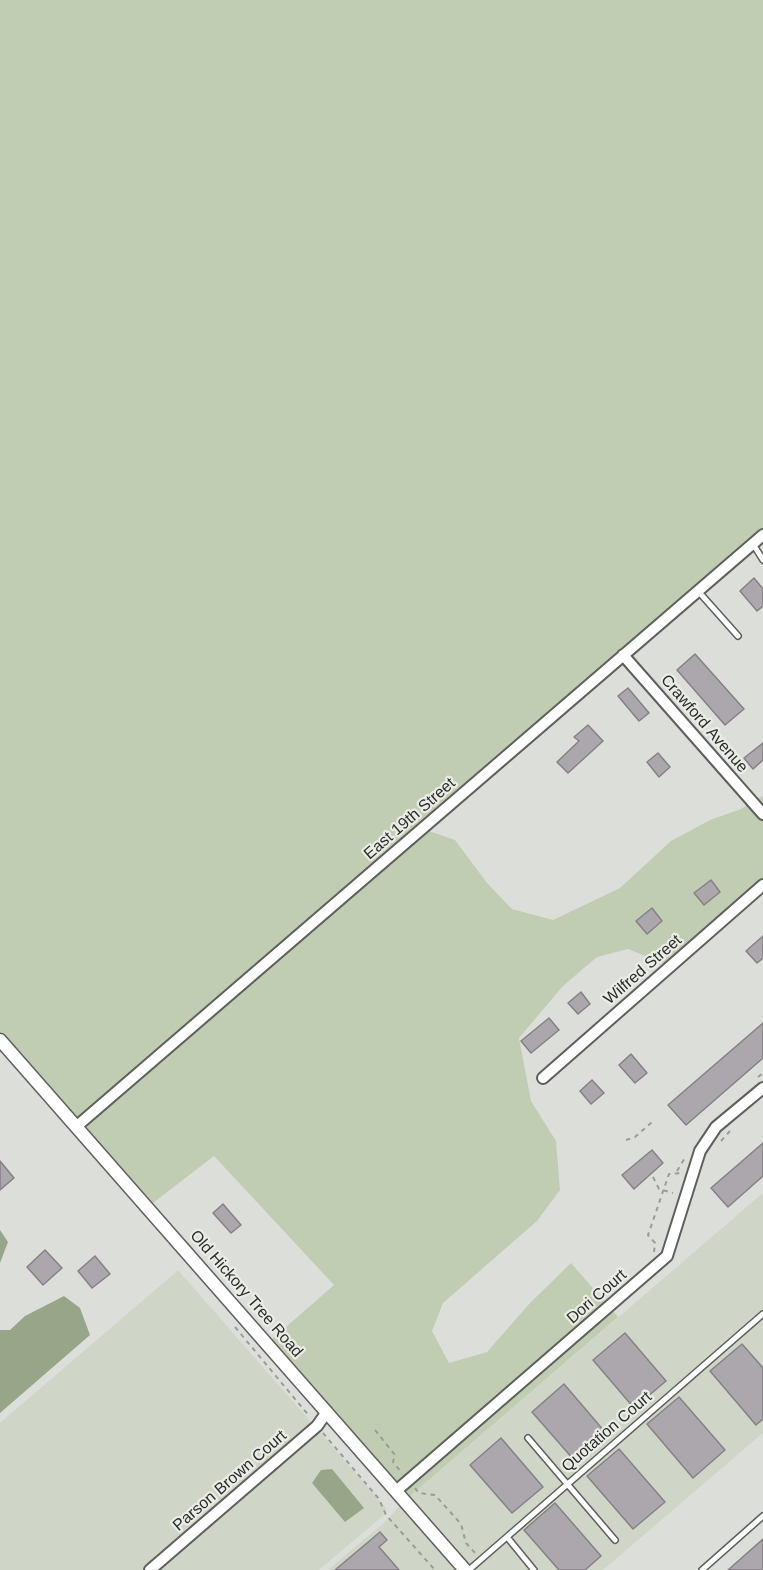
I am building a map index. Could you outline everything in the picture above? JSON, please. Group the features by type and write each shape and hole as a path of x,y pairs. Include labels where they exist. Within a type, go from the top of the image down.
{"street":[{"name":"East 19th Street","path":"77,1126 763,535"},
{"name":"Crawford Avenue","path":"623,655 763,814"},
{"name":"Wilfred Street","path":"543,1078 763,885"},
{"name":"Old Hickory Tree Road","path":"0,1040 467,1570"},
{"name":"Dori Court","path":"396,1491 667,1256 700,1151 716,1127 763,1088"},
{"name":"Parson Brown Court","path":"150,1570 317,1426 327,1412"}],"lane":[{"path":"753,544 763,560"},
{"path":"698,591 738,636"},
{"name":"Quotation Court","path":"467,1570 763,1314"},
{"path":"528,1438 615,1540"},
{"path":"702,1570 763,1516"},
{"path":"507,1537 534,1570"}],"path":[{"path":"626,1140 635,1137 652,1122"},
{"path":"717,1145 731,1130"},
{"path":"635,1137 638,1141"},
{"path":"651,1256 655,1243 648,1235 669,1174 675,1174 677,1171 693,1176"},
{"path":"653,1177 659,1189 673,1193"},
{"path":"233,1326 379,1499 386,1515 435,1570"},
{"path":"375,1430 395,1455 393,1462 419,1493 435,1496 461,1524 466,1543 481,1560"}],"shaded area":[{"path":"0,0 763,0 763,542 429,831 455,840 487,883 512,909 553,920 620,888 671,841 710,820 741,809 763,796 763,891 691,954 662,963 628,949 597,957 563,986 519,1038 531,1101 556,1141 560,1190 537,1221 443,1303 432,1331 449,1363 487,1352 530,1303 571,1263 618,1317 409,1497 271,1340 334,1285 214,1156 153,1203 0,1031"},
{"path":"763,1193 763,1433 603,1570 473,1570 409,1497"},
{"path":"0,1230 8,1242 0,1263"},
{"path":"178,1270 387,1509 382,1513 384,1515 319,1570 0,1570 0,1423"},
{"path":"64,1296 80,1308 90,1335 0,1413 0,1330 10,1330 25,1316"},
{"path":"332,1469 364,1508 345,1522 312,1483 321,1470"},
{"path":"400,1505 457,1570 328,1570 387,1520"}],"building":[{"path":"754,578 763,589 763,606 757,611 740,591"},
{"path":"695,654 744,709 725,725 677,670"},
{"path":"628,688 649,713 639,721 618,696"},
{"path":"588,725 603,741 568,773 557,762 579,741 574,737"},
{"path":"763,743 763,760 753,769 744,758"},
{"path":"658,753 670,767 659,777 647,762"},
{"path":"711,880 720,892 704,905 694,893"},
{"path":"652,908 662,921 647,934 636,921"},
{"path":"763,936 763,958 757,963 746,951"},
{"path":"581,992 590,1004 578,1014 568,1003"},
{"path":"549,1018 559,1030 531,1053 521,1041"},
{"path":"763,1023 763,1058 686,1125 668,1105"},
{"path":"631,1054 647,1073 635,1083 619,1065"},
{"path":"592,1080 604,1093 591,1104 580,1091"},
{"path":"763,1143 763,1176 728,1207 711,1188"},
{"path":"652,1150 663,1163 634,1189 622,1175"},
{"path":"0,1161 14,1178 0,1190"},
{"path":"223,1204 241,1225 231,1233 213,1213"},
{"path":"45,1250 62,1268 43,1285 27,1267"},
{"path":"95,1256 110,1274 92,1288 78,1271"},
{"path":"625,1333 666,1381 634,1408 593,1360"},
{"path":"742,1344 763,1368 763,1419 756,1425 710,1371"},
{"path":"564,1384 605,1432 574,1460 532,1412"},
{"path":"679,1397 725,1450 693,1478 647,1424"},
{"path":"501,1438 543,1487 512,1513 470,1465"},
{"path":"619,1449 665,1502 633,1529 587,1476"},
{"path":"555,1503 601,1556 585,1570 559,1570 524,1530"},
{"path":"380,1532 387,1540 379,1547 399,1570 335,1570"},
{"path":"763,1539 763,1570 728,1570"}]}
